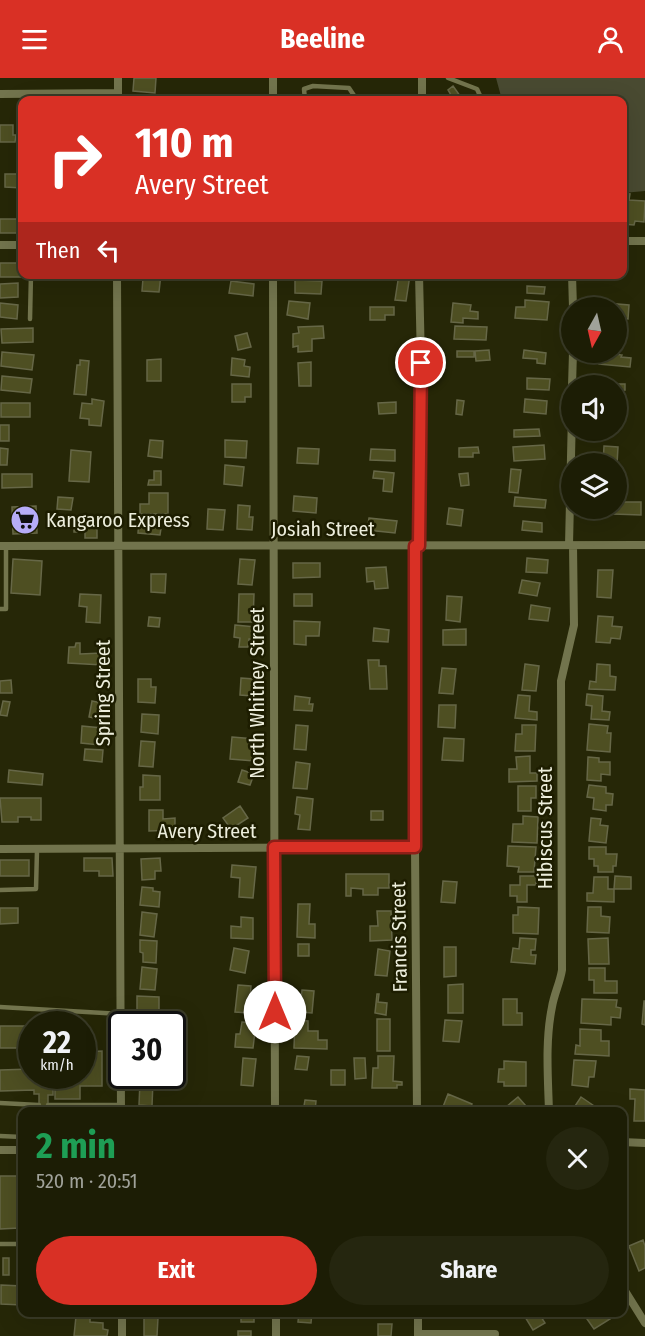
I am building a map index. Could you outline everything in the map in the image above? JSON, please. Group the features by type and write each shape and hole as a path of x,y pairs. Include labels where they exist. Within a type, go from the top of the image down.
{"street":[{"path":"118,78 118,96"},
{"path":"273,78 273,96"},
{"path":"422,78 422,96"},
{"path":"0,94 79,96"},
{"path":"627,241 645,241"},
{"path":"0,245 18,245"},
{"name":"Spring Street","path":"117,279 121,1011"},
{"name":"North Whitney Street","path":"273,279 275,1107"},
{"name":"Francis Street","path":"417,1107 415,847 421,363 419,279"},
{"path":"572,279 573,297"},
{"name":"Hibiscus Street","path":"549,1107 549,1032 552,1005 562,970 561,681 574,624 571,545 572,441"},
{"name":"Josiah Street","path":"3,546 645,545"},
{"name":"Avery Street","path":"0,849 415,847"},
{"name":"Spring Street","path":"121,1089 121,1107"},
{"path":"627,1142 645,1143"},
{"path":"0,1150 18,1150"},
{"path":"627,1294 645,1323"},
{"path":"122,1317 122,1336"},
{"path":"276,1317 276,1336"},
{"path":"418,1317 418,1335 495,1334"}],"lane":[{"path":"448,78 477,89 480,96"},
{"path":"305,96 304,89 313,86 349,88 353,96"},
{"path":"30,319 31,279"},
{"path":"0,609 6,609 3,546"},
{"path":"0,890 36,889 37,848"},
{"path":"0,1007 108,1013"},
{"path":"0,1103 39,1105"},
{"path":"48,1105 116,1107"},
{"path":"0,1136 18,1137"},
{"path":"0,1244 18,1244"}],"green space":[{"path":"496,78 645,78 645,191 627,193 627,96 501,96"}],"building":[{"path":"134,78 156,78 155,93 133,91"},
{"path":"453,86 460,96 452,96 448,90"},
{"path":"0,125 13,125 13,135 16,135 15,142 0,142"},
{"path":"5,174 18,174 18,188 5,187"},
{"path":"627,194 630,194 629,200 645,201 644,222 635,221 634,225 627,224"},
{"path":"0,219 17,219 17,233 0,233"},
{"path":"0,263 18,263 18,277 0,277"},
{"path":"143,279 160,279 159,292 142,291"},
{"path":"398,279 409,279 406,301 395,300"},
{"path":"295,280 322,281 321,294 295,293"},
{"path":"231,281 254,284 253,296 229,293"},
{"path":"18,283 18,297 0,298 0,284"},
{"path":"527,286 545,287 544,294 527,293"},
{"path":"525,300 549,302 547,320 515,318 516,307 525,307"},
{"path":"289,301 310,303 308,319 287,315"},
{"path":"0,303 18,305 17,319 0,317"},
{"path":"453,303 471,305 470,311 478,312 478,319 463,318 463,323 451,322"},
{"path":"370,307 394,307 394,315 385,315 385,320 370,320"},
{"path":"323,326 324,338 312,339 312,351 298,352 298,346 293,347 293,334 299,333 298,327"},
{"path":"455,326 487,327 486,340 454,339"},
{"path":"33,328 33,342 2,343 1,329"},
{"path":"247,333 251,347 238,350 235,336"},
{"path":"489,350 490,360 476,361 475,351"},
{"path":"524,350 546,353 545,364 537,363 537,359 523,358"},
{"path":"457,351 474,351 474,357 457,357"},
{"path":"2,352 34,355 32,370 1,366"},
{"path":"232,358 245,360 244,366 250,367 249,377 231,375"},
{"path":"627,358 631,358 630,367 599,364 627,363"},
{"path":"161,359 161,381 147,381 147,360"},
{"path":"80,360 89,361 86,395 74,394 77,365 80,365"},
{"path":"311,362 311,386 299,386 298,363"},
{"path":"2,376 32,379 30,393 1,390"},
{"path":"527,378 550,379 549,390 527,389"},
{"path":"232,384 251,384 251,397 245,397 245,402 232,402"},
{"path":"92,399 104,401 101,426 89,425 89,419 80,418 82,403 92,404"},
{"path":"525,399 547,401 546,414 524,412"},
{"path":"457,400 464,401 462,415 456,414"},
{"path":"396,402 396,413 379,414 378,403"},
{"path":"1,403 30,403 30,417 1,417"},
{"path":"0,425 9,425 9,441 0,441"},
{"path":"539,429 540,436 514,437 514,430"},
{"path":"150,440 163,441 162,458 148,456"},
{"path":"225,440 247,441 246,458 225,457"},
{"path":"544,445 545,459 514,461 513,447"},
{"path":"604,446 618,447 618,453 604,453"},
{"path":"478,447 479,453 473,453 473,457 459,457 459,448"},
{"path":"0,448 8,449 7,465 0,465"},
{"path":"298,448 319,449 318,464 297,463"},
{"path":"371,449 395,450 395,461 370,460"},
{"path":"71,450 91,452 89,482 69,481"},
{"path":"225,465 244,467 242,486 224,484"},
{"path":"511,469 521,470 518,493 509,492"},
{"path":"154,471 161,471 161,485 148,485 149,480 154,480"},
{"path":"374,471 394,473 392,492 383,491 384,479 373,478"},
{"path":"468,473 469,485 461,486 459,474"},
{"path":"2,474 32,474 32,487 2,488"},
{"path":"149,493 168,493 168,514 140,514 140,504 149,504"},
{"path":"294,496 317,498 316,513 293,511"},
{"path":"58,497 73,498 71,510 57,509"},
{"path":"515,497 546,500 545,508 514,506"},
{"path":"627,502 641,502 641,515 627,514"},
{"path":"238,505 250,506 249,517 253,517 252,530 237,529"},
{"name":"Kangaroo Express","path":"36,506 37,533 13,534 12,507"},
{"path":"449,508 463,510 461,526 447,524"},
{"path":"208,509 225,510 223,530 207,529"},
{"path":"369,518 397,521 395,533 367,530"},
{"path":"139,520 162,522 160,535 138,533"},
{"path":"74,521 97,521 97,538 85,538 85,532 74,532"},
{"path":"523,521 542,523 542,532 522,530"},
{"path":"293,524 314,524 314,535 293,535"},
{"path":"527,558 548,560 547,573 526,572"},
{"path":"13,559 42,561 40,595 11,593"},
{"path":"240,559 255,560 252,585 238,584"},
{"path":"293,563 320,563 320,577 293,578"},
{"path":"386,567 388,588 375,589 374,581 367,582 366,568"},
{"path":"598,570 613,570 611,598 597,597"},
{"path":"151,574 166,574 165,593 151,592"},
{"path":"522,580 540,583 537,596 519,593"},
{"path":"80,594 101,595 100,623 86,622 87,607 79,606"},
{"path":"239,594 254,594 253,622 238,622"},
{"path":"294,594 312,594 312,606 294,606"},
{"path":"447,596 462,597 460,622 446,620"},
{"path":"531,605 550,608 548,621 529,619"},
{"path":"598,616 613,617 612,626 622,627 620,639 611,638 610,643 596,642"},
{"path":"149,617 160,618 159,627 148,626"},
{"path":"294,621 320,622 319,636 306,636 306,645 294,644"},
{"path":"235,625 256,627 255,639 249,639 248,647 239,647 240,638 234,637"},
{"path":"374,628 389,630 388,642 373,641"},
{"path":"466,629 466,645 443,645 443,630"},
{"path":"76,643 80,643 80,654 102,653 102,665 68,663 69,647 75,647"},
{"path":"368,660 379,660 379,666 386,666 387,689 370,689"},
{"path":"525,664 539,666 536,691 522,690"},
{"path":"597,664 610,665 610,676 616,677 615,690 589,689 590,681 596,682"},
{"path":"442,668 456,669 453,694 439,693"},
{"path":"241,678 254,679 252,696 240,695"},
{"path":"138,679 151,679 151,687 156,687 155,703 138,702"},
{"path":"11,680 12,693 0,693 0,681"},
{"path":"587,694 603,696 602,711 610,712 609,720 591,719 592,706 586,705"},
{"path":"518,695 530,696 529,711 537,712 537,720 515,718"},
{"path":"295,696 310,698 309,704 313,704 312,711 294,710"},
{"path":"3,701 10,702 7,716 0,715"},
{"path":"92,701 102,703 99,719 89,717"},
{"path":"439,705 456,705 455,728 438,727"},
{"path":"142,714 159,715 158,734 141,732"},
{"path":"589,724 608,726 607,733 611,733 610,752 587,750"},
{"path":"296,725 308,726 306,750 294,749"},
{"path":"522,725 536,725 535,751 515,751 516,734 522,734"},
{"path":"82,726 102,728 100,745 81,743"},
{"path":"232,737 256,739 254,761 230,759"},
{"path":"444,738 464,739 463,761 442,760"},
{"path":"141,741 155,742 153,767 139,766"},
{"path":"85,749 103,750 102,762 84,760"},
{"path":"530,756 530,773 537,773 537,781 509,782 509,769 517,769 516,757"},
{"path":"588,757 599,758 599,762 610,762 610,775 601,774 601,781 587,780"},
{"path":"296,762 310,764 307,789 293,788"},
{"path":"9,770 43,774 42,785 8,782"},
{"path":"242,770 254,774 250,785 238,782"},
{"path":"143,775 160,776 160,800 140,800"},
{"path":"589,785 606,787 606,793 613,794 612,805 606,805 606,811 593,809 594,798 587,797"},
{"path":"518,786 536,786 536,798 531,798 531,811 518,811"},
{"path":"297,797 313,799 310,830 298,829 300,815 295,814"},
{"path":"0,798 41,798 41,820 18,817 18,822 2,822"},
{"path":"240,806 248,818 231,829 223,818"},
{"path":"149,810 163,810 163,819 175,818 175,830 149,831"},
{"path":"371,811 383,811 383,820 371,820"},
{"path":"523,816 538,817 537,843 512,842 513,824 523,824"},
{"path":"591,818 601,819 600,825 608,826 606,843 589,841"},
{"path":"508,846 536,847 534,872 518,872 519,867 507,866"},
{"path":"589,847 606,847 606,854 617,854 613,872 598,872 598,866 594,866 594,859 589,859"},
{"path":"84,858 112,858 113,876 99,876 99,871 84,871"},
{"path":"160,858 161,871 155,871 155,879 142,880 141,859"},
{"path":"0,860 29,860 29,876 0,876"},
{"path":"232,865 256,867 253,898 239,897 240,878 231,877"},
{"path":"346,874 389,874 389,888 378,888 378,895 363,895 363,889 351,888 351,896 346,896"},
{"path":"520,876 536,876 536,885 527,885 527,902 517,902 517,896 510,896 510,885 520,885"},
{"path":"615,876 631,877 631,889 614,889"},
{"path":"594,877 608,877 608,889 614,889 614,902 587,901 587,893 593,893"},
{"path":"443,881 457,882 455,903 441,902"},
{"path":"142,887 153,888 153,891 160,892 159,907 140,905"},
{"path":"298,904 310,904 309,924 315,924 315,938 297,937"},
{"path":"518,907 539,908 538,934 513,933 513,915 518,915"},
{"path":"588,907 601,907 601,916 610,917 609,933 587,932"},
{"path":"0,908 18,908 18,923 0,924"},
{"path":"377,911 391,911 392,940 370,941 370,926 378,926"},
{"path":"142,912 157,914 154,937 140,935"},
{"path":"241,917 253,918 253,939 231,938 231,926 241,927"},
{"path":"520,938 536,939 535,950 531,950 531,955 536,955 535,964 511,962 513,948 519,949"},
{"path":"608,938 609,964 589,964 588,939"},
{"path":"140,940 157,941 156,963 143,962"},
{"path":"298,944 309,944 309,956 298,956"},
{"path":"444,947 456,947 456,976 444,977"},
{"path":"234,948 249,951 245,973 230,970"},
{"path":"378,949 390,951 387,976 375,975"},
{"path":"142,967 157,969 155,990 140,989"},
{"path":"589,968 605,968 605,981 617,981 617,993 594,993 594,980 589,980"},
{"path":"463,984 463,1013 448,1013 448,985"},
{"path":"238,985 251,986 249,1013 235,1012"},
{"path":"302,990 314,991 312,1013 300,1012"},
{"path":"377,994 379,994 378,1002 387,1003 386,1015 375,1013"},
{"path":"137,996 159,997 159,1011 137,1011"},
{"path":"503,999 517,999 517,1013 522,1013 522,1025 503,1025"},
{"path":"582,999 617,1000 616,1007 621,1008 620,1018 611,1017 611,1025 581,1023"},
{"path":"645,1001 645,1025 642,1024"},
{"path":"377,1019 390,1019 390,1051 377,1051"},
{"path":"295,1020 308,1021 308,1031 318,1031 318,1040 327,1040 327,1049 294,1048"},
{"path":"445,1020 462,1021 459,1042 443,1041"},
{"path":"242,1022 256,1023 253,1048 235,1047 236,1034 240,1034"},
{"path":"0,1026 18,1026 18,1048 0,1048"},
{"path":"580,1029 601,1030 601,1041 609,1041 609,1056 575,1054 576,1045 580,1046"},
{"path":"96,1051 102,1051 102,1086 96,1086"},
{"path":"297,1056 309,1057 307,1070 295,1069"},
{"path":"378,1056 394,1056 393,1081 402,1082 402,1085 397,1085 397,1088 372,1088 373,1068 378,1068"},
{"path":"243,1058 256,1059 253,1086 241,1085"},
{"path":"354,1058 365,1058 366,1078 355,1079"},
{"path":"574,1060 596,1061 594,1077 589,1077 588,1087 572,1085"},
{"path":"504,1061 526,1062 526,1086 504,1086 504,1082 498,1082 499,1069 504,1069"},
{"path":"18,1069 18,1089 53,1089 53,1095 48,1095 48,1107 39,1107 39,1094 34,1094 34,1090 0,1091 0,1070"},
{"path":"331,1070 345,1070 345,1085 331,1085"},
{"path":"55,1089 80,1089 80,1099 55,1099"},
{"path":"140,1089 153,1089 152,1106 139,1105"},
{"path":"630,1089 645,1090 645,1121 634,1121 635,1099 630,1099"},
{"path":"448,1094 472,1104 471,1107 443,1107"},
{"path":"518,1097 526,1106 525,1107 506,1107"},
{"path":"581,1097 596,1107 574,1107"},
{"path":"305,1100 316,1101 315,1107 304,1107"},
{"path":"0,1176 18,1176 18,1228 0,1229"},
{"path":"643,1240 645,1268 639,1271 629,1246"},
{"path":"3,1258 9,1258 9,1275 3,1275"},
{"path":"1,1285 18,1286 18,1305 1,1304"},
{"path":"76,1317 90,1318 90,1322 103,1323 103,1329 108,1330 107,1336 74,1336"},
{"path":"241,1317 254,1317 254,1322 241,1322"},
{"path":"298,1317 312,1317 311,1323 298,1322"},
{"path":"525,1317 541,1317 545,1323 533,1330"},
{"path":"609,1317 610,1319 594,1329 587,1319"},
{"path":"144,1318 158,1318 157,1336 144,1336"},
{"path":"378,1324 392,1324 391,1336 378,1336"},
{"path":"238,1331 251,1331 251,1336 238,1336"}],"place":[{"name":"Kangaroo Express","path":"25,520"}],"route":[{"path":"275,1012 274,847 415,847 415,546 419,546 421,363"}]}
